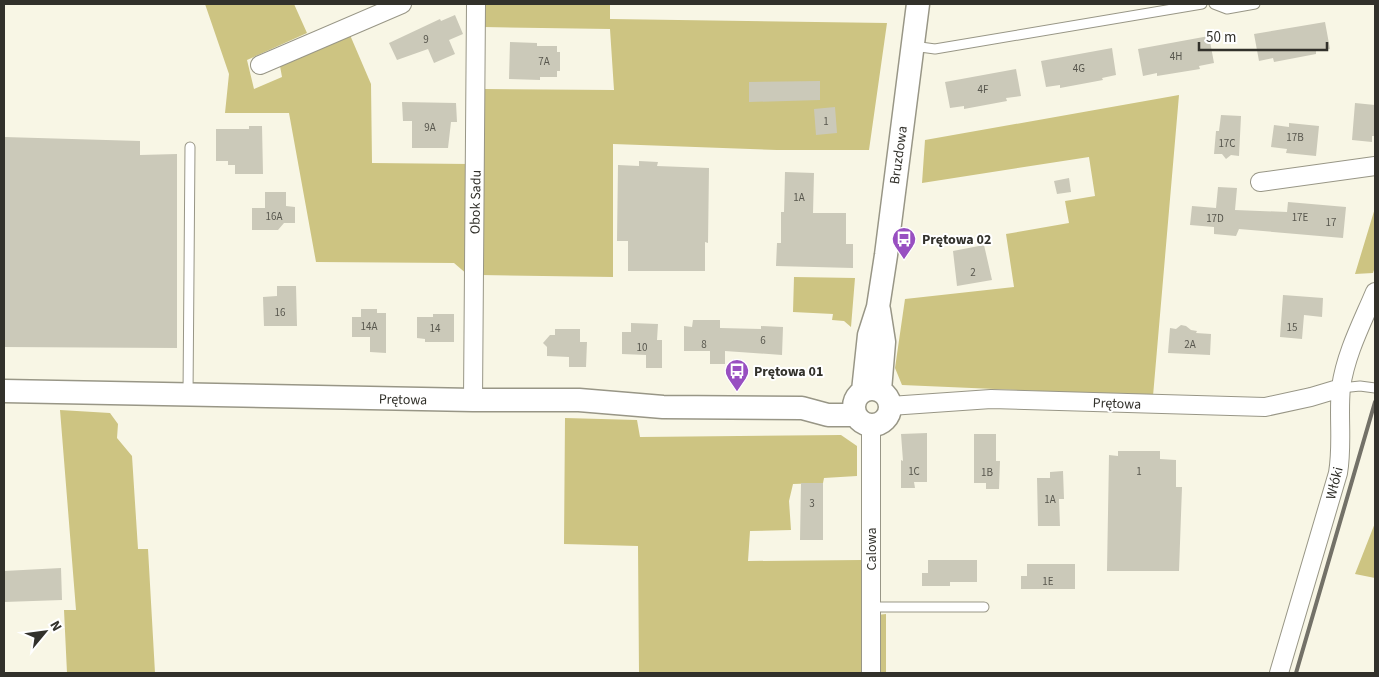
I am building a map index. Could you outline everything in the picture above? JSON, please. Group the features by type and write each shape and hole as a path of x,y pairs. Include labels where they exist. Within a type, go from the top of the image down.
{"street":[{"path":"260,65 402,4"},
{"name":"Obok Sadu","path":"473,400 476,4"},
{"name":"Bruzdowa","path":"869,404 869,335 878,306 918,4"},
{"path":"1260,182 1375,166"},
{"name":"Włóki","path":"1278,673 1338,473 1341,457 1341,388 1348,356 1375,292"},
{"name":"Prętowa","path":"4,391 473,400 579,400 664,407 802,408 828,415 869,404 991,399 1265,406 1311,398 1341,388"},
{"name":"Calowa","path":"869,404 871,673"}],"lane":[{"path":"912,46 935,49 1202,4"},
{"path":"1214,4 1227,9 1255,4"},
{"path":"188,395 190,147"},
{"path":"1341,388 1360,386 1375,388"},
{"path":"871,607 984,607"}],"shaded area":[{"path":"205,4 294,4 307,33 247,60 254,89 282,77 280,66 350,35 371,84 372,163 469,164 468,275 454,263 316,262 289,113 225,113 229,74"},
{"path":"485,4 610,4 610,19 887,23 869,150 777,150 613,144 613,277 481,275 484,89 614,90 610,29 484,27"},
{"path":"1179,95 1153,396 902,385 895,368 905,299 1014,287 1006,234 1069,223 1065,201 1095,196 1089,157 922,183 925,140"},
{"path":"1375,208 1375,267 1373,273 1355,274"},
{"path":"794,277 855,278 851,327 844,321 832,320 833,314 793,312"},
{"path":"60,410 110,413 118,424 117,438 132,456 138,549 148,549 155,673 67,673 64,610 76,610"},
{"path":"565,418 637,420 640,437 841,435 857,446 857,476 824,478 823,483 793,484 789,501 791,530 750,531 748,561 861,560 862,673 639,673 638,546 564,544"},
{"path":"1375,523 1375,578 1355,574"},
{"path":"886,614 886,673 877,673 877,615"}],"building":[{"path":"455,15 463,34 449,40 455,54 434,63 428,49 397,60 389,43 440,19 441,21"},
{"path":"1325,22 1330,49 1316,51 1316,54 1274,62 1273,58 1259,61 1254,34"},
{"path":"1209,36 1214,63 1199,66 1200,69 1157,76 1157,73 1143,76 1138,49"},
{"path":"510,42 537,43 537,46 557,46 557,52 560,52 560,71 557,71 557,77 540,77 540,80 509,79"},
{"path":"1112,48 1116,75 1102,78 1103,80 1060,88 1060,85 1046,87 1041,61"},
{"path":"1016,69 1021,96 1006,98 1007,101 964,109 964,106 950,108 945,82"},
{"path":"820,81 820,100 749,102 749,82"},
{"path":"402,102 456,103 457,122 451,122 448,148 412,148 412,121 403,121"},
{"path":"1355,103 1375,105 1375,136 1372,136 1372,142 1352,140"},
{"path":"835,107 837,133 816,135 814,109"},
{"path":"1221,115 1241,116 1239,156 1231,155 1226,159 1222,154 1214,154 1216,131 1219,131"},
{"path":"1289,123 1319,126 1316,156 1286,153 1287,149 1271,147 1274,125 1289,127"},
{"path":"249,126 262,126 263,174 235,174 235,165 228,165 228,161 216,161 216,129 249,129"},
{"path":"4,137 140,141 140,155 177,154 177,348 4,347"},
{"path":"639,161 658,162 657,166 709,168 708,243 705,242 705,271 628,271 628,241 617,241 618,165 639,166"},
{"path":"785,172 814,173 813,213 846,213 846,244 853,244 853,268 776,266 777,243 781,243 781,212 784,212"},
{"path":"1069,178 1071,192 1057,194 1054,181"},
{"path":"1218,187 1237,188 1235,210 1287,212 1288,202 1346,207 1343,238 1239,229 1236,236 1214,234 1214,227 1190,225 1192,206 1216,208"},
{"path":"265,192 286,192 286,206 295,207 295,223 284,223 278,230 252,230 252,208 265,208"},
{"path":"984,245 992,280 957,286 953,251"},
{"path":"277,286 296,286 297,326 264,326 263,297 277,296"},
{"path":"1283,295 1323,298 1322,317 1304,315 1302,339 1280,337"},
{"path":"361,309 377,309 377,313 386,313 386,353 370,352 370,337 352,337 352,317 361,317"},
{"path":"433,314 454,314 454,342 425,342 425,339 417,338 417,317 433,317"},
{"path":"693,320 720,320 720,328 761,329 761,326 783,327 782,355 725,351 725,364 710,364 710,351 684,351 684,326 692,327"},
{"path":"631,323 658,324 657,340 662,340 662,368 646,368 646,355 622,354 622,332 631,332"},
{"path":"1181,325 1197,331 1196,333 1211,334 1210,355 1168,353 1170,328 1176,329"},
{"path":"555,329 580,329 580,342 587,342 586,367 569,367 569,357 547,356 547,347 543,343 550,335 555,335"},
{"path":"927,433 927,482 914,482 915,488 901,488 901,460 903,461 901,434"},
{"path":"974,434 996,434 996,461 1000,461 999,489 986,489 986,483 974,483"},
{"path":"1118,451 1160,451 1160,459 1176,460 1176,487 1182,487 1179,571 1107,571 1109,455 1118,456"},
{"path":"1063,471 1064,499 1059,499 1060,526 1038,526 1037,478 1050,478 1050,472"},
{"path":"801,483 823,483 823,540 800,540"},
{"path":"928,560 977,560 977,582 950,582 950,586 922,586 922,573 928,573"},
{"path":"1027,564 1075,564 1075,589 1021,589 1021,576 1027,576"},
{"path":"61,568 62,600 4,602 4,571"}],"railway":[{"path":"1296,673 1375,402"}],"place":[{"name":"Prętowa 02","path":"904,260"},
{"name":"Prętowa 01","path":"737,392"}]}
